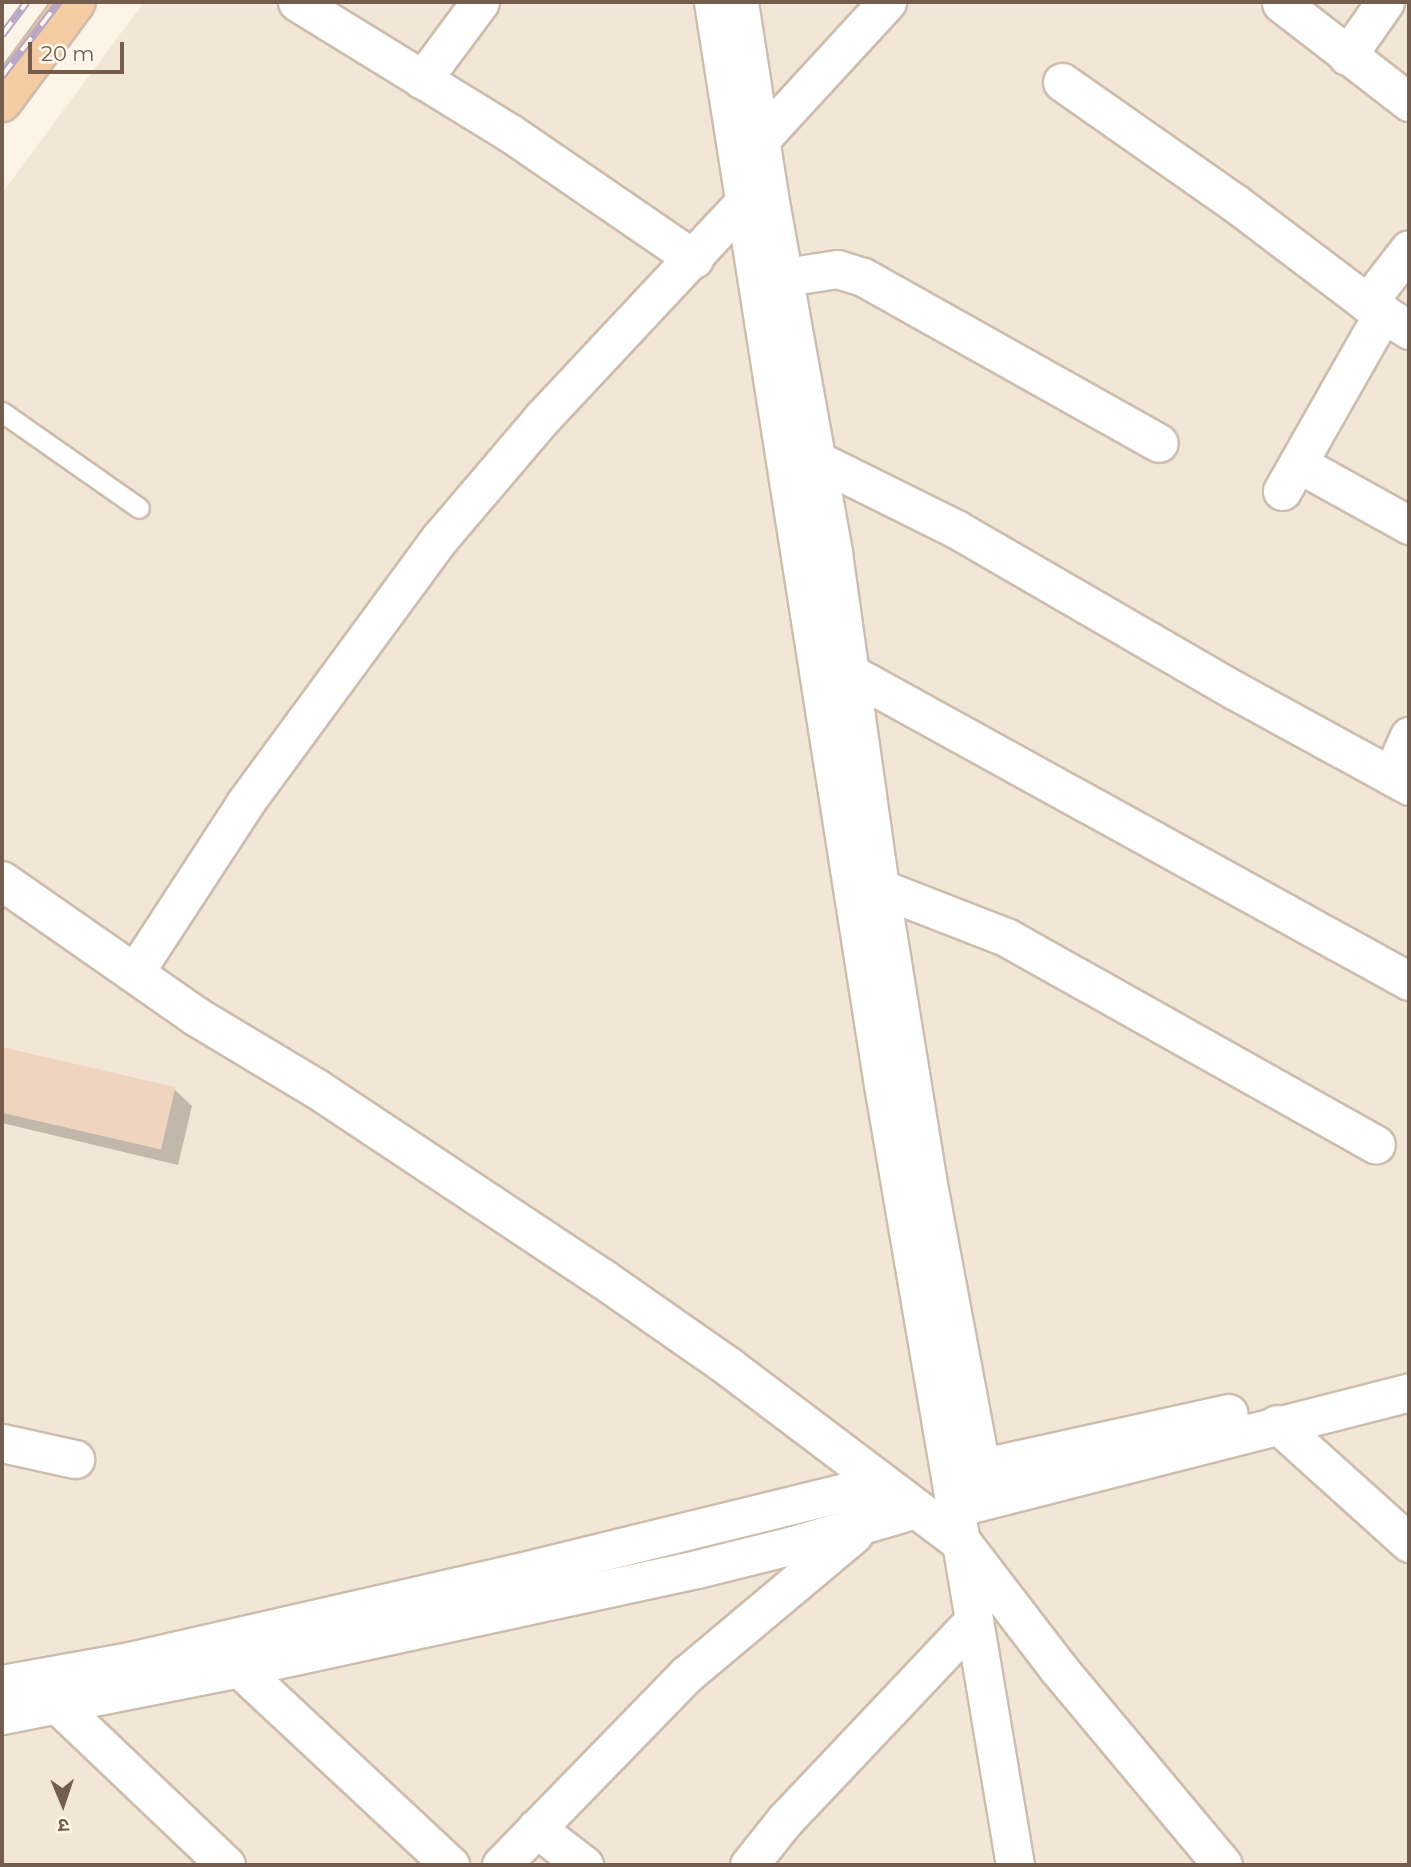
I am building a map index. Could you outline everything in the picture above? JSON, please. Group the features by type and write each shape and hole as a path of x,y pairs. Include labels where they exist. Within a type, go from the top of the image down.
{"highway":[{"path":"2,102 75,2"}],"street":[{"path":"297,2 510,132 694,259"},
{"path":"422,80 480,2"},
{"path":"760,140 887,2"},
{"path":"1347,56 1385,2"},
{"path":"1281,3 1409,102"},
{"path":"728,17 760,140 785,276 883,1085 962,1499 1058,1668 1223,1865"},
{"path":"728,17 743,203 809,477 852,674 880,888 927,1179 973,1620 1015,1865"},
{"path":"1062,82 1235,202 1387,315"},
{"path":"135,972 245,803 440,538 622,330 694,259 743,203"},
{"path":"1409,249 1387,315 1290,477 1409,525"},
{"path":"785,276 837,269 863,277 1159,443"},
{"path":"809,477 956,529 1400,781 1409,736"},
{"path":"852,674 1409,981"},
{"path":"2,881 197,1017 317,1089 603,1279 729,1367 916,1509"},
{"path":"880,888 1006,937 1376,1145"},
{"path":"962,1499 1409,1370"},
{"path":"2,1715 239,1668 697,1569 916,1509 1409,1392"},
{"path":"1277,1423 1409,1543"},
{"path":"2,1443 75,1459"},
{"path":"2,1684 130,1661 515,1573 881,1483"},
{"path":"501,1865 687,1674 865,1524"},
{"path":"749,1865 784,1821 973,1620"},
{"path":"239,1668 450,1865"},
{"path":"58,1706 226,1865"},
{"path":"536,1828 584,1865"}],"lane":[{"path":"2,412 139,508"}],"shaded area":[{"path":"144,2 1409,2 1409,1865 2,1865 2,193"}],"building":[{"path":"2,1047 175,1087 161,1149 2,1113"}],"railway":[{"path":"2,35 27,2"},
{"path":"2,76 59,2"}]}
